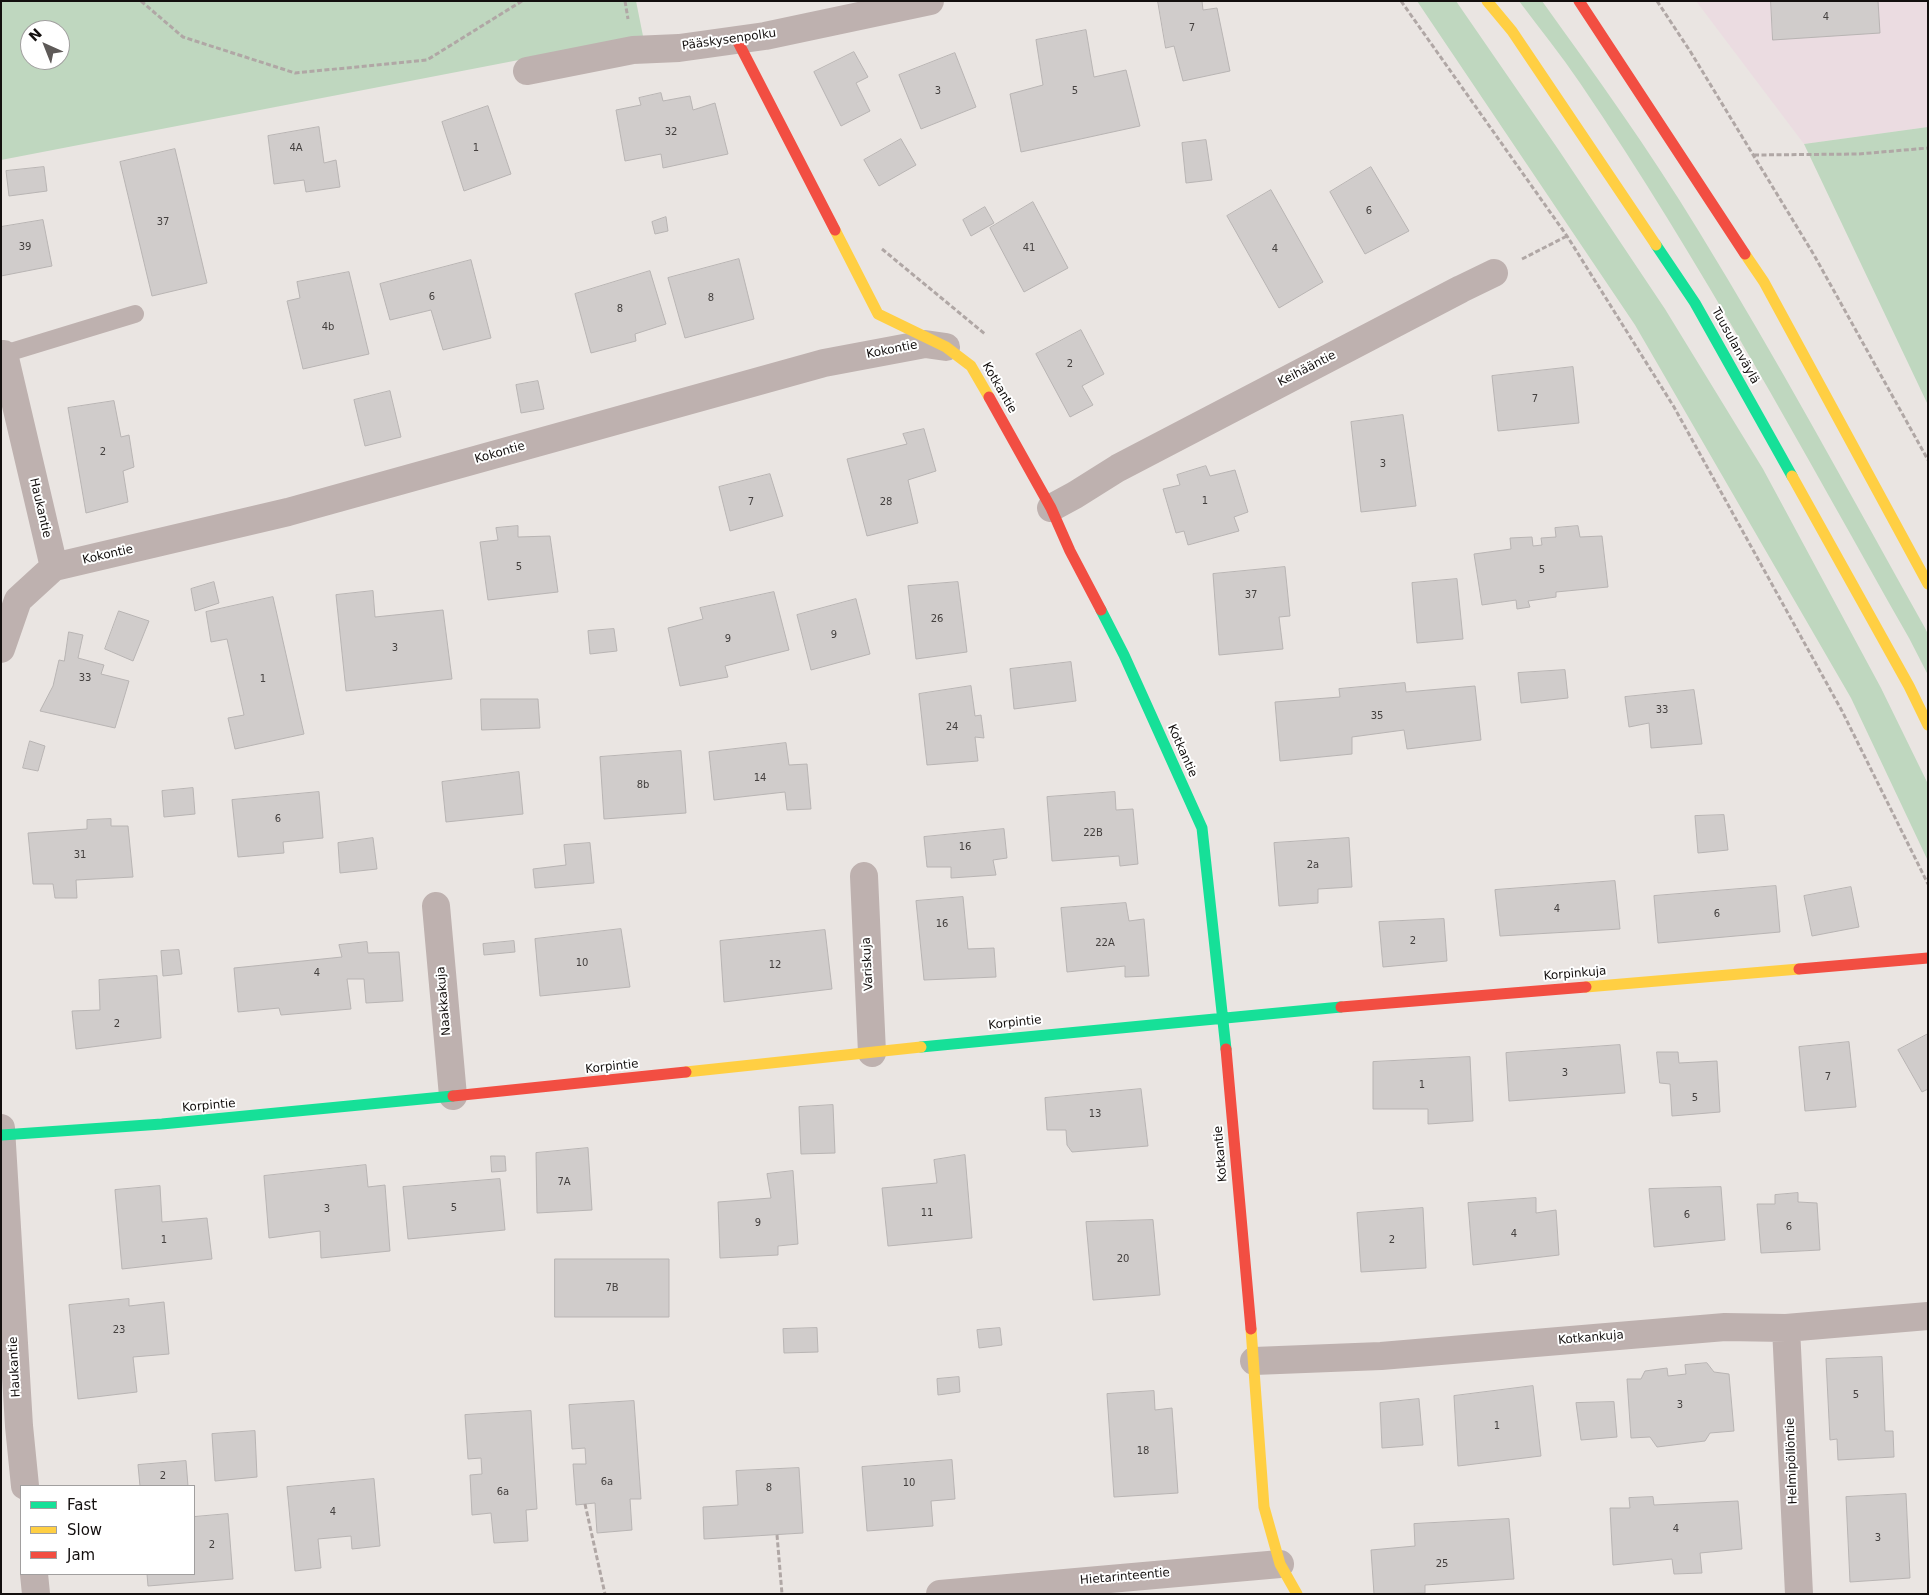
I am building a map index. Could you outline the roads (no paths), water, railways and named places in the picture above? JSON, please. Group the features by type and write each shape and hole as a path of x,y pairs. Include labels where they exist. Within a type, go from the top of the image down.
{"street":[{"name":"Pääskysenpolku","path":"527,71 633,50 679,48 765,36 930,1"},
{"name":"Tuusulanväylä","path":"1487,1 1512,31 1695,302 1909,686 1928,725"},
{"path":"1579,1 1764,282 1928,584"},
{"name":"Kotkantie","path":"737,40 878,314 946,347 971,366 1051,508 1070,551 1124,654 1202,828 1224,1019 1254,1361 1264,1508 1280,1564 1297,1594"},
{"name":"Keihääntie","path":"1051,508 1075,496 1118,468 1494,273"},
{"name":"Kokontie","path":"54,568 288,512 824,363 925,344 946,347"},
{"name":"Haukantie","path":"2,354 54,568"},
{"path":"1,648 18,600 54,568"},
{"name":"Variskuja","path":"864,876 872,1053"},
{"name":"Naakkakuja","path":"436,906 453,1096"},
{"name":"Korpinkuja","path":"1224,1019 1247,1015 1928,958"},
{"name":"Korpintie","path":"2,1135 162,1124 453,1096 1049,1034 1224,1019"},
{"name":"Haukantie","path":"1,1128 19,1426 25,1485"},
{"name":"Kotkankuja","path":"1254,1361 1381,1356 1725,1327 1786,1328 1928,1316"},
{"name":"Helmipöllöntie","path":"1786,1328 1799,1594"},
{"name":"Hietarinteentie","path":"940,1594 1280,1564"},
{"path":"34,1575 36,1594"}],"lane":[{"path":"2,354 135,314"}]}
